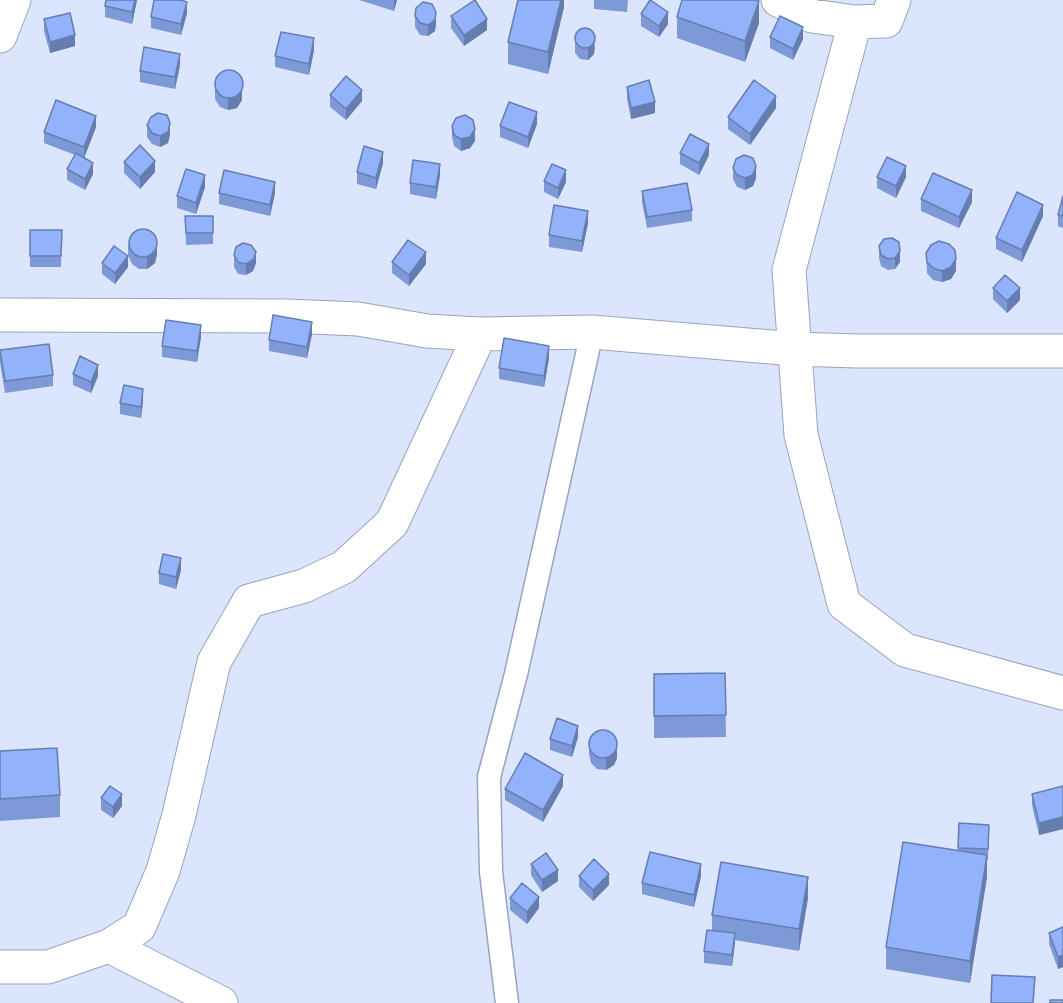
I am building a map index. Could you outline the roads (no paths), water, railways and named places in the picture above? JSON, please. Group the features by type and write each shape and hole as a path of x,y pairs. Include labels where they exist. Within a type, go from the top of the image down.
{"street":[{"path":"0,36 14,0"},
{"path":"778,0 813,16 855,22 886,21 894,0"},
{"path":"855,22 789,270 801,435 844,604 905,650 1063,693"},
{"path":"0,315 287,316 358,319 427,331 480,334 592,332 795,349 1063,351"},
{"path":"0,967 48,967 109,946 139,927 163,872 180,815 214,662 249,601 304,586 344,567 392,523 480,334"},
{"path":"109,946 221,1003"}],"lane":[{"path":"507,1003 491,872 489,777 516,674 592,332"}]}
